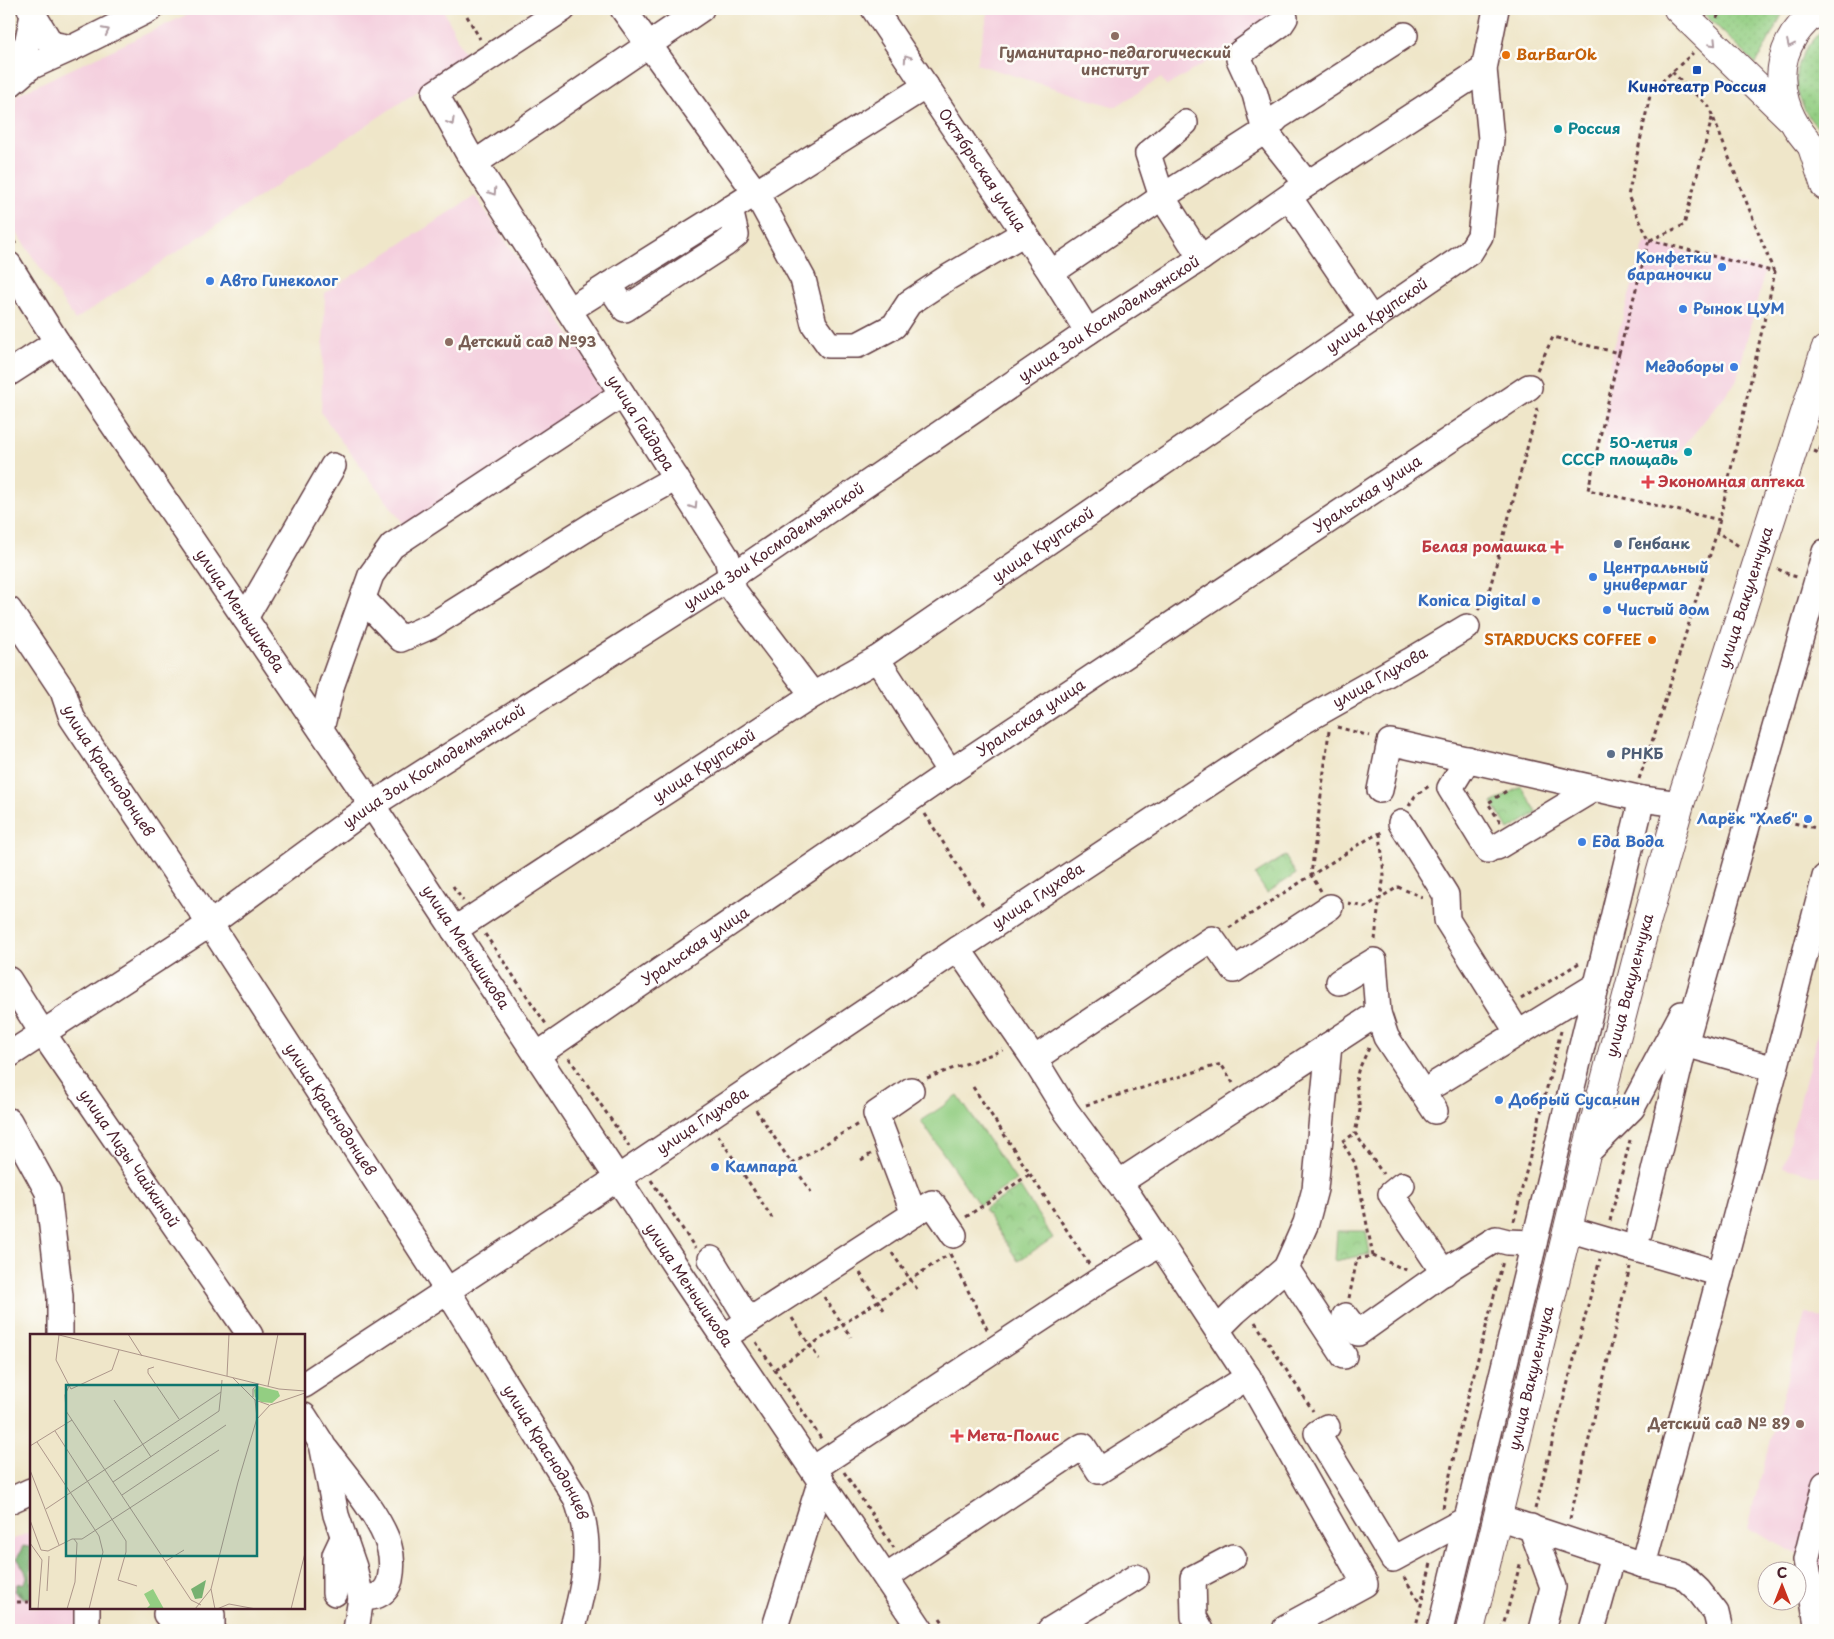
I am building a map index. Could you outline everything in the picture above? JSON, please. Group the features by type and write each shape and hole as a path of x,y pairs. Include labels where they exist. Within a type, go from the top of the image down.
{"main road":[{"path":"1678,9 1792,120 1819,152 1825,186"},
{"path":"1792,120 1783,97 1781,80 1783,60 1790,42 1800,26 1822,9"},
{"name":"улица Вакуленчука","path":"1470,1630 1586,1154 1645,927 1680,804 1825,350"}],"street":[{"path":"9,85 30,67 150,9"},
{"path":"489,57 563,9"},
{"path":"622,9 756,193 803,279 814,324 829,345 858,345 894,326 909,303 1024,232"},
{"path":"471,157 648,45 701,9"},
{"name":"Октябрьская улица","path":"874,9 1024,232 1088,332"},
{"path":"1484,69 1491,10"},
{"path":"32,12 51,44 72,48"},
{"path":"9,63 27,44 32,12"},
{"path":"1285,18 1281,24 1240,53 1239,59 1255,94 1265,130 1372,320"},
{"path":"1051,273 1162,197 1265,130 1278,117 1405,35"},
{"name":"улица Гайдара","path":"489,57 435,93 471,157 727,558 734,591 812,695"},
{"name":"улица Зои Космодемьянской","path":"9,1055 210,924 372,805 731,577 1088,332 1484,69"},
{"name":"улица Крупской","path":"454,930 812,695 877,659 1470,252 1480,236 1491,139 1484,69"},
{"path":"569,310 926,86"},
{"path":"1185,124 1148,154 1162,197 1201,258"},
{"name":"улица Меньшикова","path":"9,265 57,342 321,729 618,1178 739,1328 822,1468 929,1622"},
{"path":"9,373 57,342"},
{"name":"Уральская улица","path":"537,1055 950,772 1529,387"},
{"path":"321,729 332,684 371,575 392,546 622,394"},
{"path":"246,618 333,466"},
{"path":"363,599 401,639 431,626 600,521 676,478"},
{"path":"1637,1240 1685,1044 1825,552"},
{"name":"улица Краснодонцев","path":"9,610 63,691 72,718 210,924 447,1290 576,1498 583,1517 587,1555 581,1600 572,1630"},
{"name":"улица Глухова","path":"305,1384 1302,722 1467,627"},
{"path":"877,659 950,772"},
{"path":"1380,790 1390,742 1642,799 1680,804"},
{"path":"1468,759 1450,788 1499,845 1595,788"},
{"path":"1440,1630 1642,799"},
{"path":"1390,828 1446,895 1447,920 1518,1033"},
{"path":"1642,1565 1721,1274 1825,877"},
{"path":"1028,1051 1212,939 1234,970 1330,907"},
{"path":"958,949 1028,1051 1066,1111 1120,1182 1159,1244 1218,1329 1248,1377 1365,1584 1286,1627"},
{"path":"1339,982 1374,961 1380,1018 1386,1037 1435,1111"},
{"path":"1586,1154 1632,1108 1708,964"},
{"name":"улица Лизы Чайкиной","path":"9,980 42,1032 249,1334"},
{"path":"1437,1083 1597,985"},
{"path":"1120,1182 1329,1045 1380,1018"},
{"path":"1685,1044 1775,1069"},
{"path":"1218,1329 1286,1268 1306,1223 1315,1189 1329,1045"},
{"path":"911,1090 876,1114 914,1214"},
{"path":"9,1121 48,1192 60,1296 60,1334"},
{"path":"1398,1188 1391,1194 1444,1273"},
{"path":"704,1255 739,1328 932,1203 951,1239"},
{"path":"1568,1229 1605,1240 1637,1240 1721,1274"},
{"path":"1345,1316 1358,1333 1496,1239 1508,1242 1534,1243"},
{"path":"774,1630 822,1468 997,1348 1100,1280 1159,1244"},
{"path":"1286,1268 1344,1356"},
{"path":"895,1571 1083,1446 1099,1471 1248,1377"},
{"path":"305,1418 377,1520 389,1546 392,1571 388,1587 375,1598 361,1598"},
{"path":"1325,1428 1317,1433 1393,1559 1467,1519"},
{"path":"322,1444 336,1515 354,1567 361,1598 356,1630"},
{"path":"1818,1630 1806,1560 1825,1484"},
{"path":"9,1501 30,1491"},
{"path":"1498,1517 1566,1538 1642,1565 1682,1575 1698,1590 1716,1613 1720,1630"},
{"path":"1531,1527 1553,1587 1542,1630"},
{"path":"335,1593 335,1555 343,1538"},
{"path":"1592,1630 1613,1555"},
{"path":"1201,1630 1194,1617 1193,1578 1233,1557"},
{"path":"1050,1630 1136,1577"},
{"path":"87,1609 87,1630"},
{"path":"165,1617 212,1615 212,1630"}],"path":[{"path":"463,9 489,57"},
{"path":"1694,52 1651,91 1628,196 1649,240 1619,353 1588,490 1720,520"},
{"path":"1672,72 1709,107 1775,272 1717,532"},
{"path":"1649,240 1684,225 1713,116"},
{"path":"1649,240 1775,272"},
{"path":"1467,627 1488,595 1537,411 1529,387 1553,337 1619,353"},
{"path":"1780,565 1778,570 1790,575"},
{"path":"1311,875 1329,725"},
{"path":"1342,728 1370,736"},
{"path":"1499,845 1488,802 1534,774"},
{"path":"1374,961 1390,828 1415,796 1429,786 1450,788"},
{"path":"914,797 996,925"},
{"path":"1768,818 1825,830"},
{"path":"1212,939 1368,839"},
{"path":"1330,907 1340,902 1365,907 1398,887 1421,897"},
{"path":"1503,1010 1579,963"},
{"path":"1373,1256 1355,1163 1342,1142 1354,1133 1360,1110 1356,1081 1358,1071 1380,1018"},
{"path":"911,1090 915,1083 1028,1051"},
{"path":"567,1055 631,1150"},
{"path":"1066,1111 1221,1064 1245,1100"},
{"path":"973,1087 1100,1280"},
{"path":"744,1093 812,1192"},
{"path":"792,1164 876,1114"},
{"path":"707,1118 772,1218"},
{"path":"1354,1133 1398,1188"},
{"path":"1531,1527 1574,1366 1631,1135"},
{"path":"774,1369 910,1280 951,1239 1030,1174"},
{"path":"650,1177 704,1255"},
{"path":"881,1236 919,1292"},
{"path":"951,1239 997,1348"},
{"path":"1566,1538 1637,1240"},
{"path":"849,1256 886,1314"},
{"path":"1345,1316 1357,1259 1373,1256 1410,1271"},
{"path":"813,1280 851,1337"},
{"path":"781,1300 819,1358"},
{"path":"1244,1304 1325,1428"},
{"path":"739,1328 774,1369 822,1468 895,1571"},
{"path":"1393,1559 1421,1605"},
{"path":"1502,1630 1521,1560"},
{"path":"9,1602 30,1602"},
{"path":"929,1622 948,1630"}],"shaded area":[{"path":"199,9 443,9 467,58 75,320 10,223 16,95"},
{"name":"Гуманитарно-педагогический институт","path":"989,9 1293,9 1167,86 1161,78 1115,107 976,64"},
{"name":"Детский сад №93","path":"475,196 609,392 405,526 321,413 325,293"},
{"path":"1645,242 1765,270 1736,382 1664,470 1602,452 1612,354"},
{"path":"1825,1005 1825,1178 1783,1167"},
{"name":"Детский сад № 89","path":"1805,1313 1825,1319 1825,1617 1806,1572 1806,1562 1802,1562 1799,1555 1747,1528"},
{"path":"30,1532 30,1609 80,1609 80,1630 9,1630 9,1541"}],"green space":[{"path":"1699,9 1785,9 1756,64"},
{"path":"1825,28 1825,135 1811,120 1802,105 1797,86 1797,77 1798,68 1805,50"},
{"path":"1521,786 1537,813 1509,830 1492,803"},
{"path":"1285,856 1296,874 1267,893 1255,875"},
{"path":"958,1096 1016,1180 979,1205 921,1121"},
{"path":"1020,1187 1053,1238 1018,1261 984,1209"},
{"path":"1337,1231 1366,1231 1370,1254 1335,1261"},
{"path":"23,1546 30,1547 30,1598 21,1598 15,1591 17,1584 24,1583 27,1578 17,1558"}],"place":[{"name":"Гуманитарно-педагогический институт","path":"1115,36"},
{"name":"BarBarOk","path":"1506,55"},
{"name":"Кинотеатр Россия","path":"1697,70"},
{"name":"Россия","path":"1558,129"},
{"name":"Конфетки бараночки","path":"1722,267"},
{"name":"Авто Гинеколог","path":"210,281"},
{"name":"Рынок ЦУМ","path":"1683,309"},
{"name":"Детский сад №93","path":"449,342"},
{"name":"Медоборы","path":"1734,367"},
{"name":"50-летия СССР площадь","path":"1688,452"},
{"name":"Экономная аптека","path":"1648,482"},
{"name":"Генбанк","path":"1618,544"},
{"name":"Белая ромашка","path":"1557,547"},
{"name":"Центральный универмаг","path":"1593,577"},
{"name":"Konica Digital","path":"1536,601"},
{"name":"Чистый дом","path":"1607,610"},
{"name":"STARDUCKS COFFEE","path":"1652,640"},
{"name":"РНКБ","path":"1611,754"},
{"name":"Ларёк \"Хлеб\"","path":"1808,819"},
{"name":"Еда Вода","path":"1582,842"},
{"name":"Добрый Сусанин","path":"1499,1100"},
{"name":"Кампара","path":"715,1167"},
{"name":"Детский сад № 89","path":"1800,1424"},
{"name":"Мета-Полис","path":"957,1436"}]}
